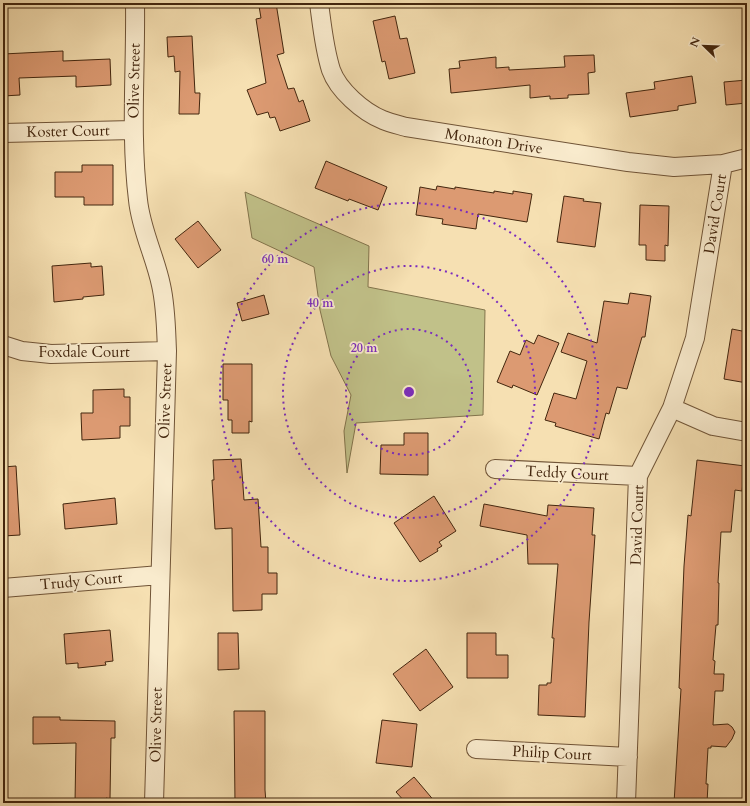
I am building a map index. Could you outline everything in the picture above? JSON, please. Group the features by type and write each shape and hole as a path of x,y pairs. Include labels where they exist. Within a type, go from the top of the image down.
{"street":[{"name":"Olive Street","path":"135,3 133,130 138,201 146,238 161,284 166,309 167,351 154,803"},
{"name":"Monaton Drive","path":"319,3 324,39 332,71 344,90 362,109 382,120 406,127 628,162 674,167 723,164 747,158"},
{"name":"Koster Court","path":"3,132 133,130"},
{"name":"David Court","path":"626,803 638,476 672,408 695,338 723,164"},
{"name":"Foxdale Court","path":"3,345 22,351 51,354 167,351"},
{"path":"672,408 713,426 747,432"},
{"name":"Teddy Court","path":"495,469 638,476"},
{"name":"Trudy Court","path":"3,588 160,575"},
{"name":"Philip Court","path":"476,749 628,757"}],"green space":[{"path":"245,192 369,246 368,287 485,310 483,415 356,423 347,473 344,431 351,395 331,356 320,310 314,267 252,238"}],"building":[{"path":"276,3 284,53 277,55 288,89 294,88 299,102 303,100 310,121 280,131 275,117 270,118 268,112 257,115 247,90 266,83 256,19 261,18 259,6"},
{"path":"395,16 400,39 407,38 415,73 389,79 385,61 382,62 373,21"},
{"path":"192,36 195,93 200,93 199,114 179,114 180,71 175,72 174,56 168,57 167,37"},
{"path":"63,51 63,61 110,59 111,85 76,87 76,76 19,78 20,95 3,96 3,54"},
{"path":"594,55 595,72 588,73 589,94 568,95 568,98 550,99 550,96 530,98 530,85 451,93 449,69 460,68 459,61 496,57 496,68 509,67 509,70 565,67 564,56"},
{"path":"692,76 696,103 678,106 678,110 630,117 626,93 655,89 654,82"},
{"path":"747,80 747,103 726,105 724,82"},
{"path":"326,161 387,187 378,210 349,199 348,201 315,188"},
{"path":"82,165 113,165 113,205 84,205 84,197 55,197 55,172 82,172"},
{"path":"437,186 455,189 455,187 494,193 494,191 513,194 513,191 532,194 527,222 478,214 476,229 442,224 443,219 416,215 420,187 436,190"},
{"path":"564,196 584,199 583,201 601,203 595,247 557,242"},
{"path":"640,205 669,206 668,246 665,245 665,261 646,260 646,245 639,245"},
{"path":"198,221 221,250 198,268 175,239"},
{"path":"91,263 91,267 102,266 104,295 54,302 52,266"},
{"path":"630,293 651,296 645,337 642,337 627,389 617,387 609,414 606,413 599,439 555,426 556,423 545,420 554,393 576,399 587,361 561,352 568,333 597,343 604,301 628,304"},
{"path":"264,295 269,314 242,321 237,303"},
{"path":"732,329 747,332 747,383 724,379"},
{"path":"538,335 559,343 537,395 513,385 512,388 497,382 510,351 520,355 526,340 534,344"},
{"path":"223,364 252,364 252,422 249,421 249,433 232,433 232,420 228,420 228,400 223,400"},
{"path":"124,389 124,397 130,397 130,426 120,426 120,438 82,440 81,413 93,413 93,390"},
{"path":"404,433 428,433 428,475 380,474 381,445 404,445"},
{"path":"241,459 244,500 258,499 261,547 268,547 268,573 277,573 277,594 262,594 262,610 233,611 232,528 215,529 212,480 214,480 213,460"},
{"path":"697,460 745,466 742,491 735,490 731,532 721,532 718,583 718,625 716,625 713,660 715,661 714,674 724,674 723,691 715,691 713,725 728,724 735,732 726,747 711,746 711,748 708,748 706,784 708,784 707,803 674,803 681,689 679,688 684,566 688,515 691,516"},
{"path":"16,466 20,535 3,536 3,467"},
{"path":"434,496 456,531 439,542 442,546 437,549 438,551 420,562 394,523"},
{"path":"115,498 117,524 65,529 63,504"},
{"path":"484,504 547,516 548,505 594,508 592,535 595,535 589,622 585,717 538,715 539,685 547,685 547,683 551,683 554,638 552,638 558,564 528,564 527,535 480,526"},
{"path":"110,630 113,661 105,662 106,665 78,668 78,663 66,664 64,634"},
{"path":"218,633 238,633 239,669 218,670"},
{"path":"467,633 496,633 496,655 508,655 508,678 467,678"},
{"path":"426,649 453,687 420,711 393,674"},
{"path":"234,711 265,711 266,803 235,803"},
{"path":"33,717 60,717 60,720 115,721 115,738 111,738 110,799 106,798 105,803 75,803 76,743 33,744"},
{"path":"382,720 417,724 412,767 376,763"},
{"path":"414,777 436,803 406,803 396,792"}]}
